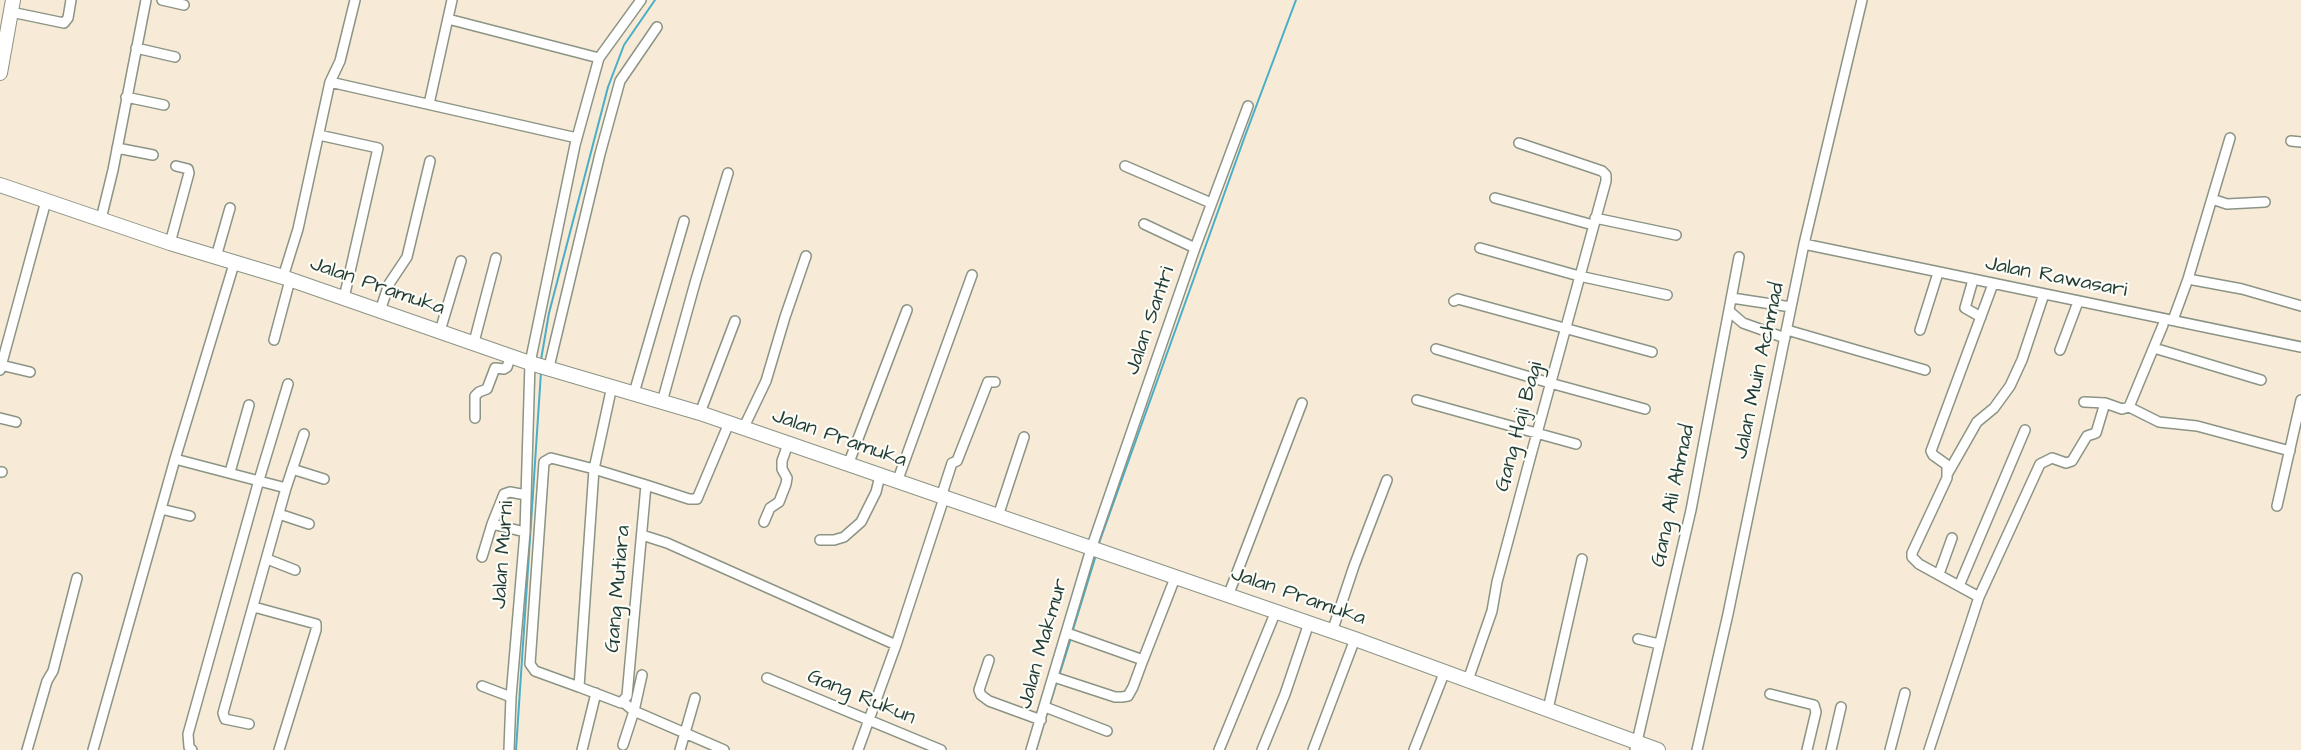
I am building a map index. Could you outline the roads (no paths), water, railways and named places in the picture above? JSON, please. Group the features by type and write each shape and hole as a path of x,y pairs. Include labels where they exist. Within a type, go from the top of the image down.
{"street":[{"path":"0,73 12,6 64,23 68,18 71,0"},
{"path":"101,219 146,0"},
{"path":"162,0 184,5"},
{"path":"274,340 330,82 340,61 355,0"},
{"path":"429,104 452,0"},
{"path":"448,19 599,58 642,0"},
{"name":"Jalan Muin Achmad","path":"1697,750 1728,614 1804,244 1862,0"},
{"path":"549,367 600,154 621,81 657,27"},
{"path":"136,48 175,57"},
{"name":"Jalan Murni","path":"509,750 511,697 522,664 530,363 577,138 599,58"},
{"path":"330,82 577,138"},
{"path":"126,97 164,105"},
{"name":"Jalan Santri","path":"1091,549 1195,248 1248,106"},
{"path":"319,135 378,148 344,298"},
{"path":"2173,320 2188,279 2230,138"},
{"path":"2291,141 2301,142"},
{"name":"Gang Haji Bagi","path":"1467,680 1492,610 1497,582 1536,434 1606,182 1606,175 1602,171 1519,143"},
{"path":"117,148 153,155"},
{"path":"380,311 389,284 406,257 430,161"},
{"path":"170,243 189,173 188,169 176,166"},
{"path":"1125,166 1211,203"},
{"path":"662,402 729,172"},
{"name":"Jalan Pramuka","path":"0,186 234,264 286,278 530,363 700,413 1276,611 1445,671 1636,746 1658,750"},
{"path":"1495,198 1594,221 1676,235"},
{"path":"2212,199 2227,204 2265,202"},
{"path":"30,372 1,368 46,201"},
{"path":"216,257 230,208"},
{"path":"633,393 684,221"},
{"path":"1144,224 1195,248"},
{"name":"Jalan Rawasari","path":"1804,244 2301,347"},
{"path":"1480,248 1579,276 1668,295"},
{"path":"743,429 752,408 762,393 806,256"},
{"name":"Gang Ali Ahmad","path":"1636,746 1691,510 1739,257"},
{"path":"474,342 496,258"},
{"path":"440,331 461,261"},
{"path":"93,750 175,459 234,264"},
{"path":"1920,330 1938,273"},
{"path":"897,482 972,275"},
{"path":"2188,279 2242,289 2301,306"},
{"path":"1973,280 1965,308 1981,316"},
{"path":"1948,473 1947,465 1931,451 1993,284"},
{"path":"1979,597 1915,560 1912,553 1936,506 1948,473 1977,422 1994,408 2010,386 2032,334 2044,294"},
{"path":"1732,298 1791,308"},
{"path":"1454,301 1458,299 1652,352"},
{"path":"2060,350 2078,302"},
{"path":"848,465 907,310"},
{"path":"1729,311 1743,323 1925,370"},
{"path":"700,413 735,321"},
{"path":"2129,407 2163,325"},
{"path":"2154,348 2261,380"},
{"path":"1436,349 1550,384 1645,409"},
{"path":"475,418 478,392 487,389 495,368 507,367 511,355"},
{"path":"858,750 896,645 952,464 957,461 988,382 995,382"},
{"path":"192,750 189,747 188,734 288,384"},
{"name":"Gang Mutiara","path":"579,687 594,469 612,386"},
{"path":"2277,506 2301,399"},
{"path":"1417,400 1576,444"},
{"path":"2084,402 2105,404 2122,409 2129,407 2159,422 2197,426 2290,451"},
{"path":"1228,596 1302,403"},
{"path":"1929,750 1979,597 2040,464 2052,458 2066,463 2072,461 2082,441 2087,436 2096,433 2105,404"},
{"path":"230,472 249,405"},
{"path":"0,418 16,422"},
{"path":"724,750 634,711 623,702 535,671 522,664 544,462 551,458 594,469 689,500 697,499 729,423"},
{"path":"1959,586 2025,430"},
{"path":"249,724 225,719 223,713 286,488 304,434"},
{"path":"998,516 1024,437"},
{"path":"764,522 770,508 779,501 786,484 787,478 782,469 782,461 788,444"},
{"path":"175,459 286,488"},
{"path":"292,469 324,479"},
{"path":"820,540 844,537 861,522 876,492 880,476"},
{"path":"1332,632 1387,480"},
{"name":"Gang Mutiara","path":"623,702 627,696 646,485"},
{"path":"482,557 504,494 510,492 526,495"},
{"path":"161,509 190,516"},
{"path":"279,514 309,524"},
{"path":"492,524 525,532"},
{"path":"642,535 667,543 896,645"},
{"path":"1939,574 1952,538"},
{"name":"Jalan Makmur","path":"1032,750 1041,720 1048,708 1070,634 1091,549"},
{"path":"1548,710 1582,559"},
{"path":"267,560 295,570"},
{"path":"27,750 46,681 53,671 77,578"},
{"path":"1057,678 1115,697 1128,696 1176,578"},
{"path":"254,607 316,624 281,746"},
{"path":"1219,750 1276,611"},
{"path":"1262,750 1285,694 1309,623"},
{"path":"1070,634 1143,660"},
{"path":"1313,750 1355,639"},
{"path":"1638,639 1659,644"},
{"path":"989,660 979,690 981,695 989,701 1041,720"},
{"path":"1414,750 1445,671"},
{"path":"623,745 642,675"},
{"name":"Gang Rukun","path":"767,678 941,750"},
{"path":"482,687 511,697"},
{"path":"582,750 596,693"},
{"path":"1890,750 1905,693"},
{"path":"1770,694 1814,705 1816,712 1807,750"},
{"path":"680,750 695,698"},
{"path":"1832,750 1841,707"},
{"path":"1048,708 1107,730"}],"waterway":[{"path":"541,360 549,313 608,87 624,45 655,0"},
{"path":"1098,546 1296,0"},
{"path":"516,750 541,372"},
{"path":"1072,633 1096,555"},
{"path":"1059,676 1071,638"},
{"path":"1049,707 1057,681"},
{"path":"1036,750 1047,713"}]}
